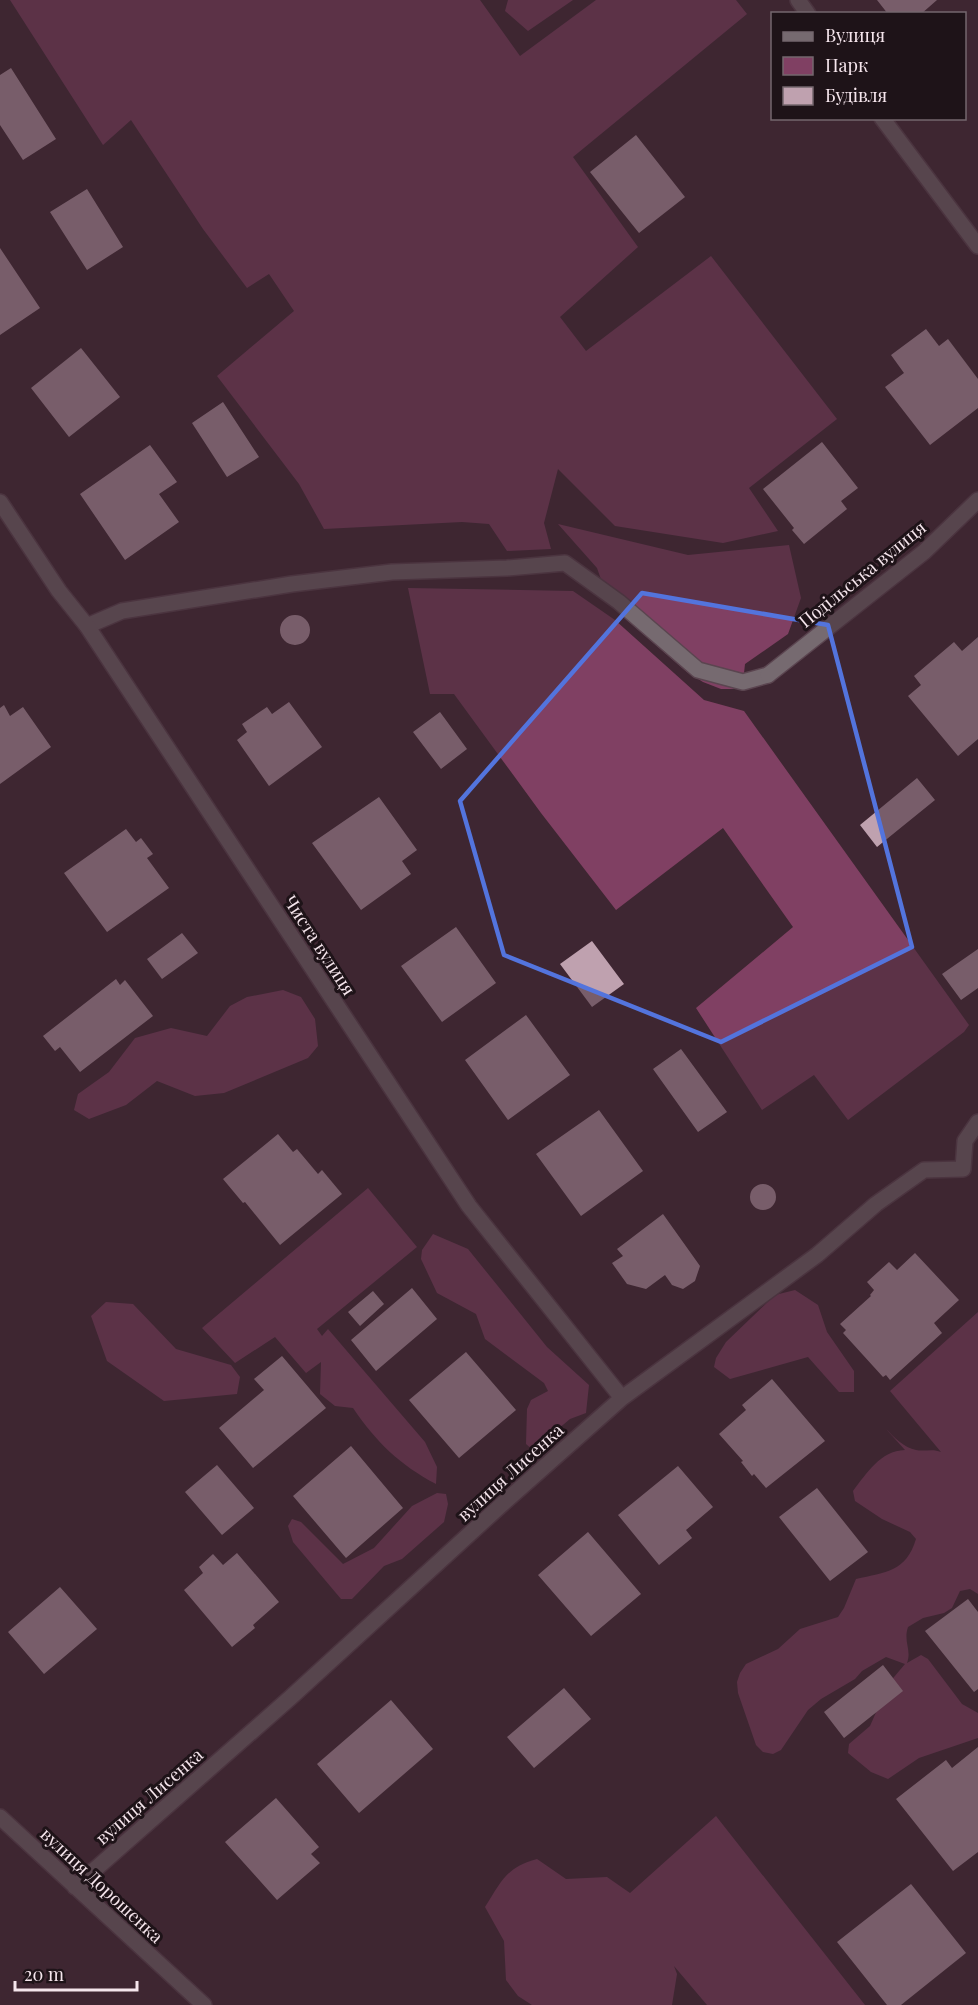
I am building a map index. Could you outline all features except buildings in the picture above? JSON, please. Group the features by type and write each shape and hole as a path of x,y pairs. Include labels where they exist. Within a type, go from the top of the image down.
{"street":[{"path":"884,120 978,246"},
{"name":"Подільська вулиця","path":"87,626 122,611 303,583 392,572 507,568 565,563 619,602 698,670 743,682 768,675 924,552 978,500"},
{"name":"Чиста вулиця","path":"0,502 59,591 87,626 469,1206 622,1398"},
{"name":"вулиця Лисенка","path":"75,1887 290,1698 622,1398 817,1255 876,1204 924,1170 971,1171 964,1141 978,1122"},
{"name":"вулиця Дорошенка","path":"0,1817 204,2005"}],"highlighted area":[{"path":"642,593 828,625 912,947 721,1042 504,955 460,801"}],"green space":[{"path":"10,0 480,0 520,56 596,0 736,0 747,14 573,157 638,247 560,317 586,351 711,256 837,419 749,488 778,531 723,543 615,526 558,469 544,523 551,549 507,551 489,524 462,522 324,529 299,484 217,376 294,311 269,274 247,288 203,229 131,120 103,145"},
{"path":"508,0 573,0 528,31 505,11"},
{"path":"558,524 688,555 789,545 801,598 788,634 745,664 743,682 733,689 721,689 703,682 687,672 610,605 597,568"},
{"path":"408,588 573,591 615,620 704,700 744,711 969,1025 964,1032 848,1120 814,1075 762,1110 696,1008 793,927 723,828 616,910 541,813 454,694 430,694"},
{"path":"283,990 301,997 315,1019 318,1046 308,1058 224,1093 195,1096 157,1081 126,1105 89,1119 74,1110 78,1094 109,1072 135,1038 171,1028 207,1036 230,1006 247,997"},
{"path":"368,1188 417,1247 317,1329 322,1336 328,1329 425,1442 437,1467 436,1484 411,1469 390,1452 353,1408 335,1406 320,1394 321,1362 306,1373 275,1337 235,1363 202,1328"},
{"path":"433,1234 468,1249 547,1347 589,1385 586,1413 570,1419 533,1450 526,1444 527,1409 531,1400 548,1391 544,1383 485,1339 476,1314 437,1293 421,1259 422,1250"},
{"path":"795,1290 818,1305 827,1332 854,1371 854,1392 839,1392 808,1357 730,1379 714,1367 716,1358 726,1342 775,1295"},
{"path":"106,1302 133,1304 176,1349 231,1365 240,1377 237,1394 164,1401 107,1361 91,1316"},
{"path":"978,1312 978,1594 970,1589 960,1591 952,1608 944,1613 923,1618 908,1627 906,1637 909,1654 907,1663 921,1655 928,1659 962,1704 978,1713 978,1738 919,1758 888,1779 871,1772 848,1753 849,1744 870,1726 889,1683 905,1664 886,1657 862,1671 855,1679 821,1699 808,1710 781,1750 773,1754 763,1752 756,1745 738,1693 737,1682 740,1673 746,1664 778,1649 800,1629 838,1617 856,1579 894,1569 907,1558 916,1539 910,1532 882,1519 855,1501 853,1491 881,1459 896,1451 905,1450 886,1429 907,1447 941,1452 890,1391"},
{"path":"437,1493 446,1494 448,1504 444,1522 402,1559 384,1566 352,1599 341,1599 293,1542 288,1526 292,1519 301,1522 343,1564 374,1548 412,1506"},
{"path":"716,1816 865,2005 707,2005 674,1966 677,1974 672,2005 532,2005 518,1996 506,1980 504,1941 485,1907 500,1883 511,1871 537,1859 566,1879 607,1877 630,1893"}]}
